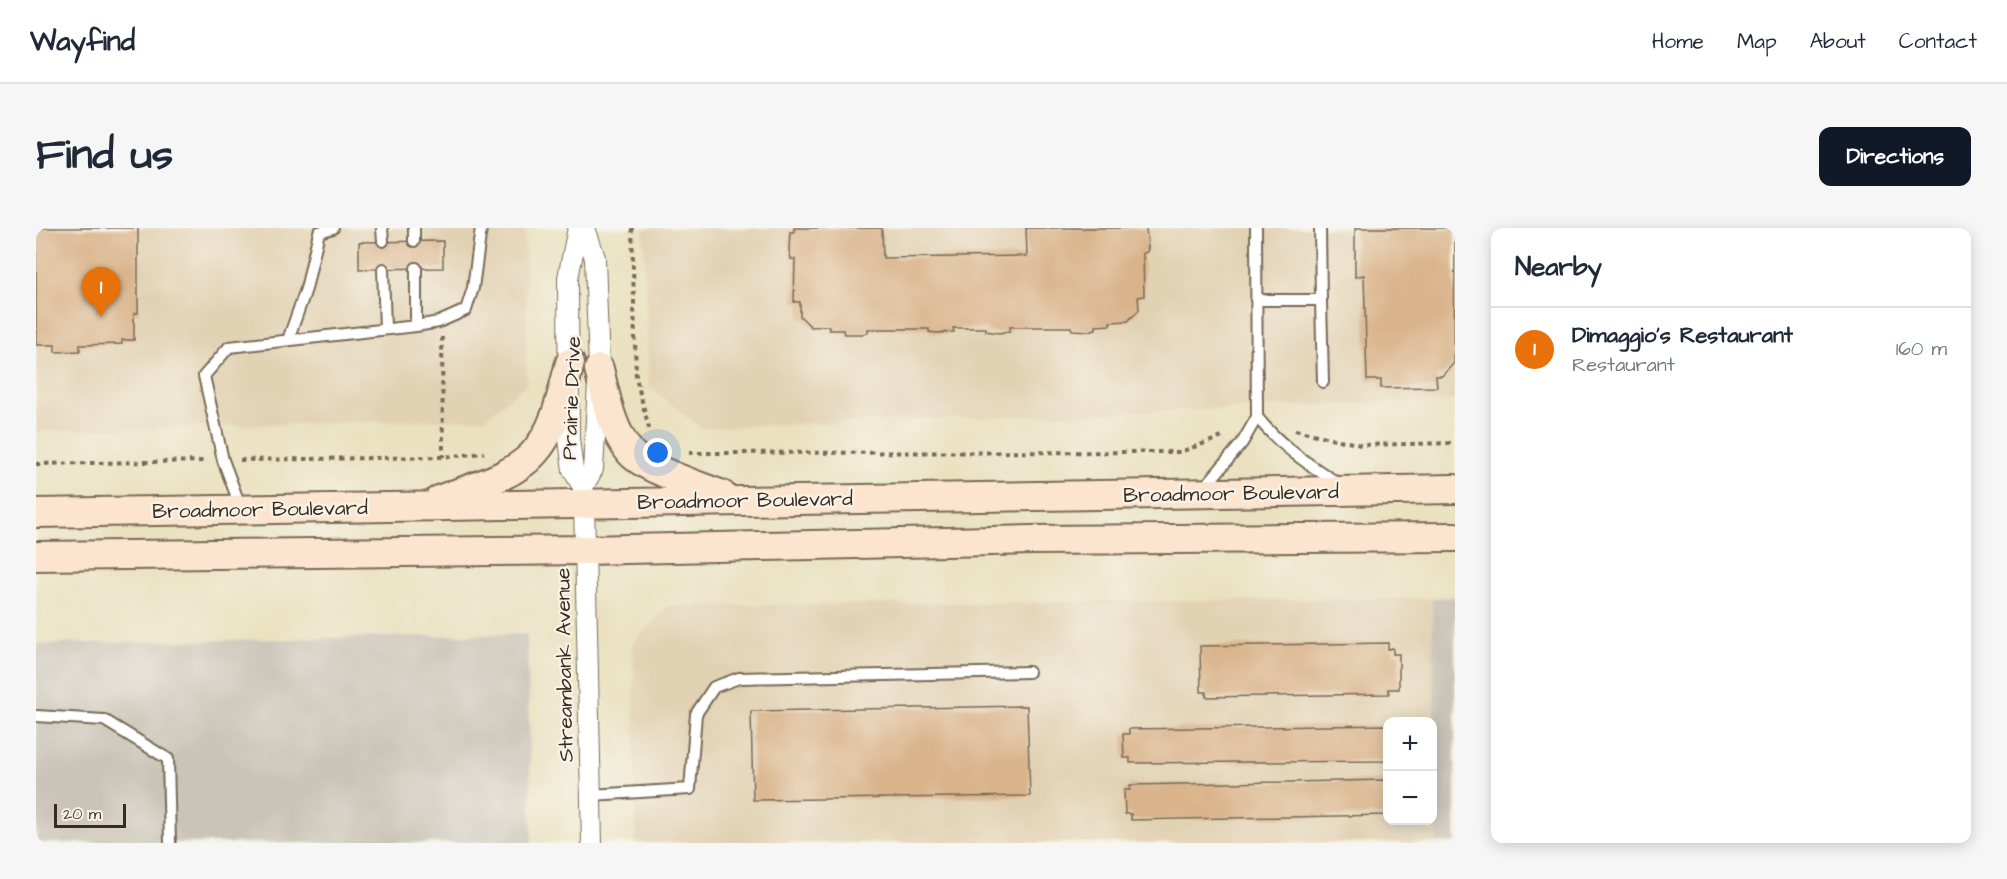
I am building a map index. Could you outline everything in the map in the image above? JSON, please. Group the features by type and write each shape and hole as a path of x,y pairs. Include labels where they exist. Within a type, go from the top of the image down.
{"main road":[{"path":"423,506 508,472 534,453 555,418 570,363"},
{"path":"599,369 612,422 630,453 658,470 735,500"},
{"name":"Broadmoor Boulevard","path":"37,512 423,506 583,495 735,500 1455,489"},
{"name":"Broadmoor Boulevard","path":"36,556 585,550 1032,540 1455,537"}],"street":[{"name":"Prairie Drive","path":"578,228 567,278 570,363 569,439 573,470 583,495"},
{"name":"Prairie Drive","path":"583,495 593,469 599,369 596,258 585,228"},
{"name":"Streambank Avenue","path":"583,495 592,843"}],"lane":[{"path":"288,340 306,289 319,232 333,228"},
{"path":"382,228 383,242"},
{"path":"414,228 414,241"},
{"path":"241,508 223,460 204,376 229,347 416,326 442,321 465,310 473,288 481,228"},
{"path":"1200,493 1248,432 1257,417 1256,228"},
{"path":"1320,228 1323,382"},
{"path":"416,268 416,326"},
{"path":"383,269 386,329"},
{"path":"1256,300 1321,300"},
{"path":"1257,417 1275,439 1295,456 1349,490"},
{"path":"591,795 690,789 696,714 714,687 739,678 1029,672"},
{"path":"36,716 104,720 168,759 170,843"}],"path":[{"path":"633,228 636,378 650,434 657,440"},
{"path":"442,321 443,457"},
{"path":"1275,439 1295,430 1361,445 1455,443"},
{"path":"679,451 1180,452 1228,435 1248,432"},
{"path":"252,460 443,457 476,455 494,450"},
{"path":"36,464 197,461"}],"shaded area":[{"path":"36,228 525,228 527,383 485,419 36,431"},
{"path":"643,228 1455,228 1455,400 701,428 649,387"},
{"path":"1455,597 1455,843 1437,843 1437,717 1434,717 1432,598"},
{"path":"1432,598 1434,717 1383,717 1383,825 1437,825 1437,843 636,843 633,643 669,606"},
{"path":"527,634 532,843 36,843 36,644"}],"building":[{"path":"36,228 138,228 138,313 134,313 134,340 122,340 122,344 80,345 80,351 55,352 55,345 36,345"},
{"path":"794,228 882,228 883,258 1027,256 1026,228 1146,228 1148,248 1147,252 1143,253 1144,296 1138,297 1139,310 1128,321 1110,322 1110,325 1096,326 1096,329 1089,331 1072,330 1071,327 1010,327 1010,331 999,333 986,331 986,328 953,328 954,332 938,333 929,332 929,329 868,329 868,333 844,334 843,330 829,330 829,326 811,327 800,316 800,302 794,302 795,259 791,259 789,250 790,232 794,232"},
{"path":"1355,228 1455,228 1454,363 1442,376 1436,376 1437,387 1381,388 1381,380 1367,380 1364,275 1355,277"},
{"path":"443,241 443,268 359,269 359,242"},
{"path":"1388,643 1388,649 1393,648 1393,654 1399,654 1399,689 1388,689 1389,694 1206,697 1206,692 1201,692 1200,646"},
{"path":"1027,706 1030,796 753,800 751,711"},
{"path":"1383,725 1383,761 1130,763 1130,758 1124,758 1123,734 1129,734 1129,729"},
{"path":"1383,780 1383,815 1131,820 1131,814 1125,814 1124,790 1130,790 1130,785"}],"place":[{"name":"Dimaggio's Restaurant","path":"101,317"}]}
